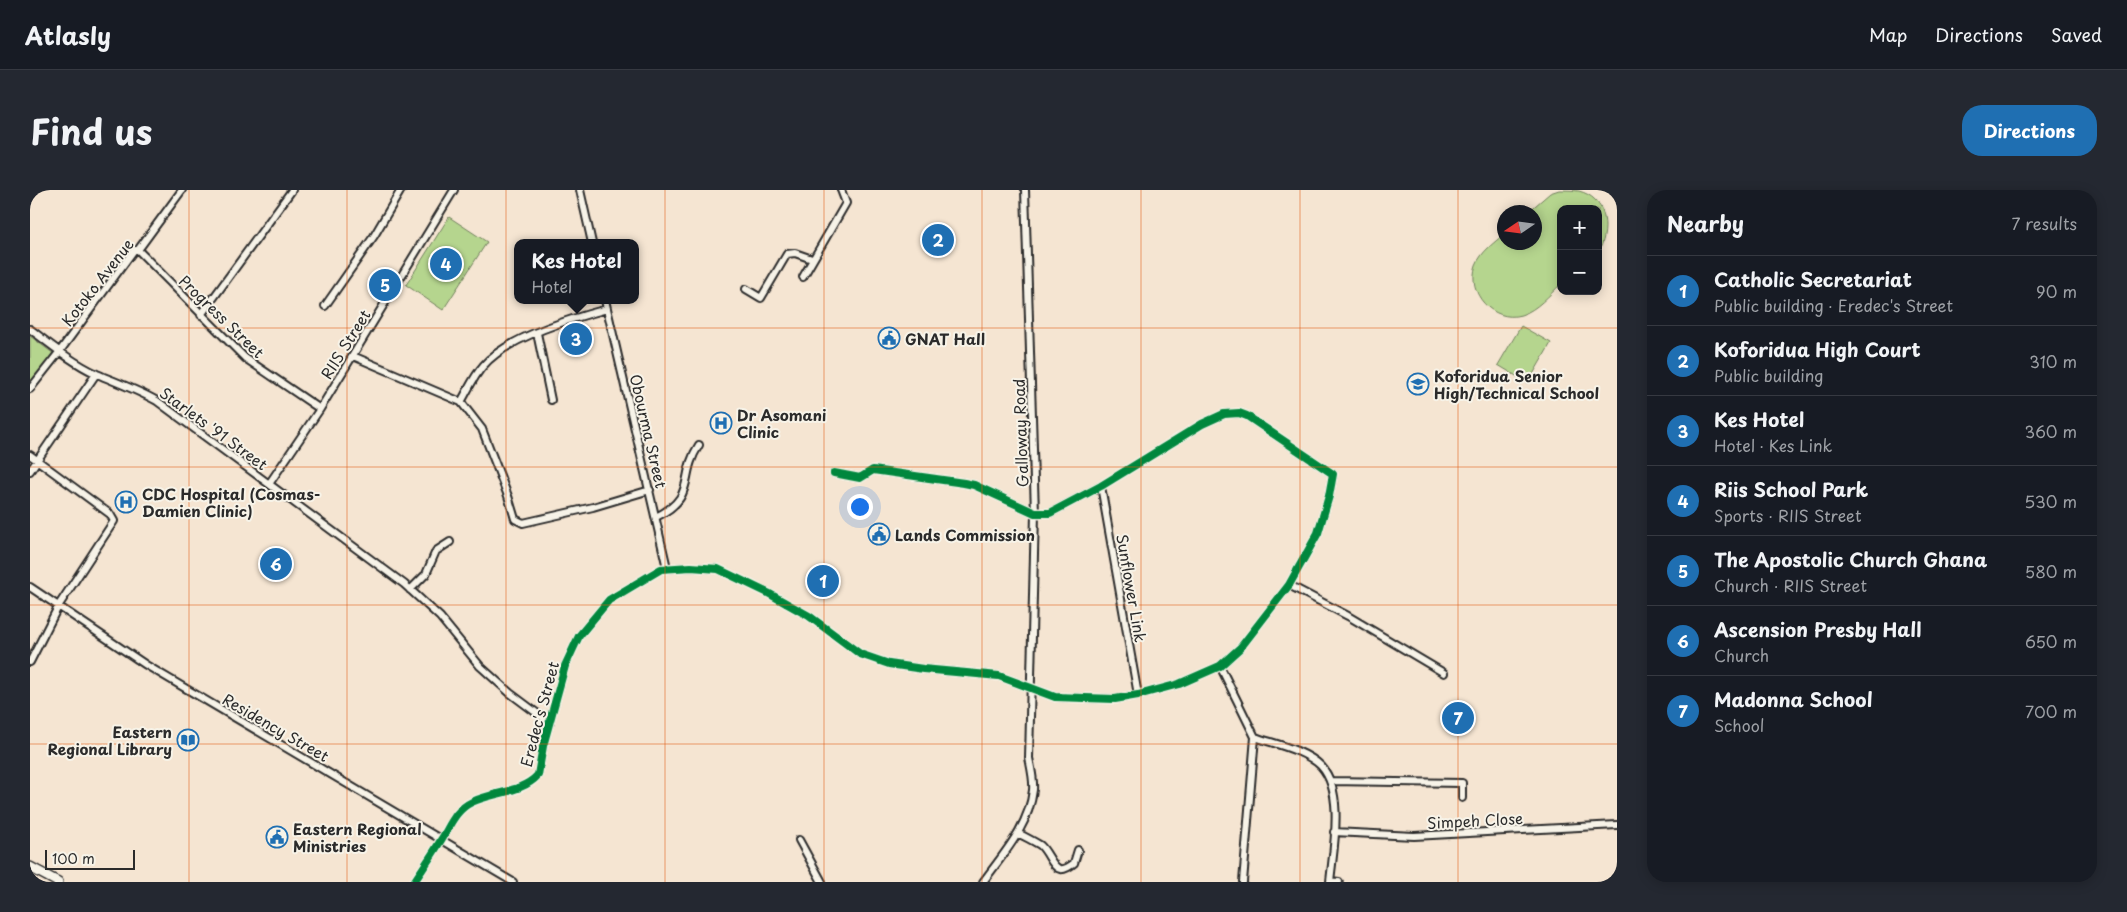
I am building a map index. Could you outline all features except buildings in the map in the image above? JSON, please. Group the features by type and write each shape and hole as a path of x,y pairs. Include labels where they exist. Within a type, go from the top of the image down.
{"street":[{"name":"Kotoko Avenue","path":"30,389 134,250 138,250 182,190"},
{"path":"201,315 292,190"},
{"path":"325,306 374,236 401,190"},
{"name":"RIIS Street","path":"269,484 320,409 454,190"},
{"path":"580,190 591,239"},
{"path":"803,277 846,203 841,190"},
{"name":"Galloway Road","path":"1025,190 1035,513 1031,689"},
{"name":"Progress Street","path":"138,250 245,358 320,409"},
{"path":"746,289 760,298 787,254 795,253 812,259"},
{"name":"Obourma Street","path":"606,304 667,568"},
{"path":"461,402 483,366 496,354 566,320 607,309"},
{"name":"Starlets '91 Street","path":"30,329 96,374 129,386 157,401 410,590 440,617 486,671 510,693 550,723"},
{"path":"537,333 551,400"},
{"path":"353,356 461,402 482,429 515,519 518,522 523,523 593,507 650,490"},
{"path":"30,471 96,374"},
{"name":"Eredec's Street","path":"414,882 457,813 471,802 516,788 534,779 540,770 543,746 564,666 579,636 609,600 661,569 710,567 718,569 768,593 809,616 860,654 889,664 922,670 999,676 1031,689 1063,697 1115,698 1138,695 1179,684 1220,666 1241,646 1289,585 1318,533 1329,496 1333,474 1247,416 1232,413 1224,414 1202,424 1101,486"},
{"path":"656,517 674,507 683,495 694,452 699,445"},
{"path":"30,455 110,514 114,521 59,605 30,662"},
{"path":"834,473 860,478 873,470 974,486 1035,513 1056,511 1101,486"},
{"name":"Sunflower Link","path":"1101,486 1138,695"},
{"path":"410,590 426,574 436,551 450,542"},
{"path":"1289,585 1348,616 1444,674"},
{"name":"Residency Street","path":"30,587 146,665 513,882"},
{"path":"1220,666 1254,737 1243,882"},
{"path":"984,882 1019,834 1028,812 1034,788 1029,758 1031,689"},
{"path":"1254,737 1302,754 1320,766 1330,782 1335,810 1331,881 1339,882"},
{"path":"1330,782 1462,783 1462,798"},
{"name":"Simpeh Close","path":"1334,832 1414,836 1617,825"},
{"path":"1019,834 1040,846 1051,863 1058,869 1063,869 1074,863 1078,850"},
{"path":"799,840 822,882"},
{"path":"30,867 58,882"}],"green space":[{"path":"1559,190 1579,191 1595,200 1599,205 1557,205 1557,288 1538,306 1527,313 1511,316 1501,315 1484,304 1478,295 1474,276 1478,260 1497,240 1497,250 1542,250 1542,205 1536,205 1550,193"},
{"path":"1602,212 1605,223 1602,243"},
{"path":"449,217 487,242 443,310 406,285"},
{"path":"1521,326 1551,343 1528,383 1498,365"},
{"path":"30,336 54,354 30,384"}],"cycle path":[{"path":"414,882 461,809 480,799 516,789 538,775 543,746 565,666 579,636 609,600 661,569 691,567 718,569 768,593 809,616 860,654 889,664 999,676 1055,697 1115,699 1179,684 1220,666 1241,647 1289,585 1318,533 1329,496 1333,474 1247,416 1239,413 1224,414 1202,424 1101,486 1050,513 1035,513 974,485 964,483 873,470 860,478 834,473"}],"place":[{"name":"Koforidua High Court","path":"938,240"},
{"name":"Riis School Park","path":"446,264"},
{"name":"The Apostolic Church Ghana","path":"385,285"},
{"name":"GNAT Hall","path":"889,338"},
{"name":"Kes Hotel","path":"576,339"},
{"name":"Koforidua Senior High/Technical School","path":"1418,384"},
{"name":"Dr Asomani Clinic","path":"721,423"},
{"name":"CDC Hospital (Cosmas- Damien Clinic)","path":"126,502"},
{"name":"Lands Commission","path":"879,534"},
{"name":"Ascension Presby Hall","path":"276,564"},
{"name":"Catholic Secretariat","path":"823,581"},
{"name":"Madonna School","path":"1458,718"},
{"name":"Eastern Regional Library","path":"188,740"},
{"name":"Eastern Regional Ministries","path":"277,837"}]}
